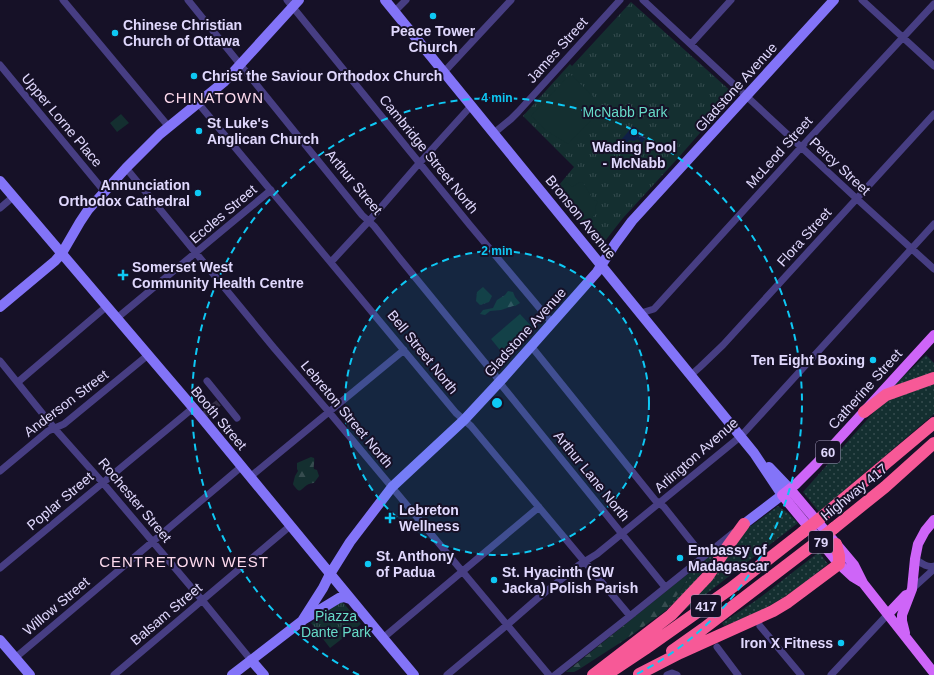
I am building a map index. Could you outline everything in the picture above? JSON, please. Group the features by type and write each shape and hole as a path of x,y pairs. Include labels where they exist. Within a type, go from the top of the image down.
{"highway":[{"path":"864,412 877,401 886,396 934,378"},
{"name":"417","path":"606,675 730,589 823,516 934,423"},
{"name":"Highway 417","path":"638,674 702,629 813,545 885,488 934,443"},
{"path":"593,675 670,615 708,576 744,524"},
{"path":"638,674 680,653 773,611 794,598 839,564 836,544"}],"main road":[{"name":"Bronson Avenue","path":"385,0 741,436 786,492 839,564 853,577 863,583"},
{"name":"Gladstone Avenue","path":"232,675 302,621 350,542 392,487 464,420 532,346 597,272 629,225 834,0"},
{"path":"0,307 55,261 62,253 84,217 126,168 160,134 222,83 241,64 293,2"},
{"name":"Booth Street","path":"0,181 193,408 414,675"},
{"name":"Catherine Street","path":"786,492 816,464 934,335"},
{"path":"744,524 786,492"},
{"name":"Bronson Avenue","path":"786,492 836,544 854,566 863,583 934,673"},
{"path":"908,640 903,625 902,615 912,589 918,544 925,531 934,520"},
{"path":"888,614 912,589"},
{"path":"302,621 339,598 344,597 350,599"},
{"path":"0,640 30,675"},
{"name":"Rochester Street","path":"251,660 264,675"}],"street":[{"path":"63,0 169,127"},
{"name":"Arthur Street","path":"188,0 499,382"},
{"path":"394,12 406,0"},
{"path":"444,72 511,0"},
{"name":"James Street","path":"494,133 518,112 620,0"},
{"name":"Percy Street","path":"643,0 856,200 934,269"},
{"path":"691,44 731,0"},
{"path":"862,0 934,66"},
{"name":"Cambridge Street North","path":"293,2 419,163 552,323"},
{"name":"McLeod Street","path":"641,313 654,309 934,4"},
{"name":"Upper Lorne Place","path":"0,65 104,192"},
{"name":"Bell Street North","path":"198,103 456,413 471,426 630,616"},
{"path":"331,262 471,106"},
{"name":"Flora Street","path":"691,375 723,345 934,114"},
{"name":"Lebreton Street North","path":"126,168 264,336 548,675"},
{"name":"Eccles Street","path":"117,318 271,190"},
{"path":"0,208 13,197"},
{"name":"Arlington Avenue","path":"447,675 538,598 584,562 597,554 741,436 934,224"},
{"path":"18,382 107,306"},
{"path":"532,346 655,500 664,507 703,556"},
{"path":"250,477 404,350"},
{"name":"Anderson Street","path":"0,471 48,431 64,424 148,355"},
{"name":"Rochester Street","path":"0,361 3,369 18,382 55,429 103,483 251,660"},
{"path":"206,381 237,418"},
{"name":"Arthur Lane North","path":"499,382 665,587"},
{"name":"Poplar Street","path":"0,568 193,408"},
{"name":"Willow Street","path":"16,658 242,467"},
{"path":"382,638 539,507"},
{"path":"555,675 744,524"},
{"name":"Balsam Street","path":"114,675 290,526"},
{"path":"912,589 934,568 915,559"},
{"path":"831,675 888,614"},
{"path":"760,626 800,675"},
{"path":"717,647 738,675"}],"green space":[{"name":"McNabb Park","path":"631,2 734,94 623,218 605,241 597,243 554,191 574,167 523,116 570,64 572,66"},
{"path":"570,74 593,96 593,118 568,144 547,131 531,116"},
{"path":"121,114 129,123 117,132 110,123"},
{"path":"567,182 572,187 580,182 583,183 593,199 598,202 596,205 596,214 586,223 564,197 567,194 563,185"},
{"path":"483,287 492,296 489,302 480,305 476,301 477,292"},
{"path":"508,291 513,292 520,303 501,310 490,311 485,315 480,314 483,310 493,308 497,300"},
{"path":"520,314 534,329 504,355 491,339"},
{"path":"926,355 934,363 934,373 889,390"},
{"path":"934,379 934,414 819,512 803,492 888,396"},
{"path":"311,457 314,458 314,469 317,470 319,476 314,483 308,484 301,490 297,490 293,484 298,471 297,463"},
{"path":"778,506 798,523 681,612 747,529"},
{"path":"719,547 721,549 691,586 664,612 681,590 689,573"},
{"path":"819,552 828,564 795,590 761,611 724,626 722,623 758,599"},
{"path":"689,573 681,590 664,612 578,670 574,672 566,672"},
{"name":"Piazza Dante Park","path":"341,600 361,624 330,648 311,623"}],"water":[{"name":"Wading Pool - McNabb","path":"633,126 646,138 642,143 638,139 634,141 629,140 626,144 621,140"}],"tunnel":[{"path":"205,414 222,400"}],"place":[{"name":"Peace Tower Church","path":"433,16"},
{"name":"Chinese Christian Church of Ottawa","path":"115,33"},
{"name":"Christ the Saviour Orthodox Church","path":"194,76"},
{"name":"St Luke's Anglican Church","path":"199,131"},
{"name":"Wading Pool - McNabb","path":"634,132"},
{"name":"Annunciation Orthodox Cathedral","path":"198,193"},
{"name":"Somerset West Community Health Centre","path":"123,275"},
{"name":"Ten Eight Boxing","path":"873,360"},
{"name":"Lebreton Wellness","path":"390,518"},
{"name":"Embassy of Madagascar","path":"680,558"},
{"name":"St. Anthony of Padua","path":"368,564"},
{"name":"St. Hyacinth (SW Jacka) Polish Parish","path":"494,580"},
{"name":"Iron X Fitness","path":"841,643"}],"district":[{"name":"CHINATOWN","path":"214,97"},
{"name":"CENTRETOWN WEST","path":"184,561"}]}
